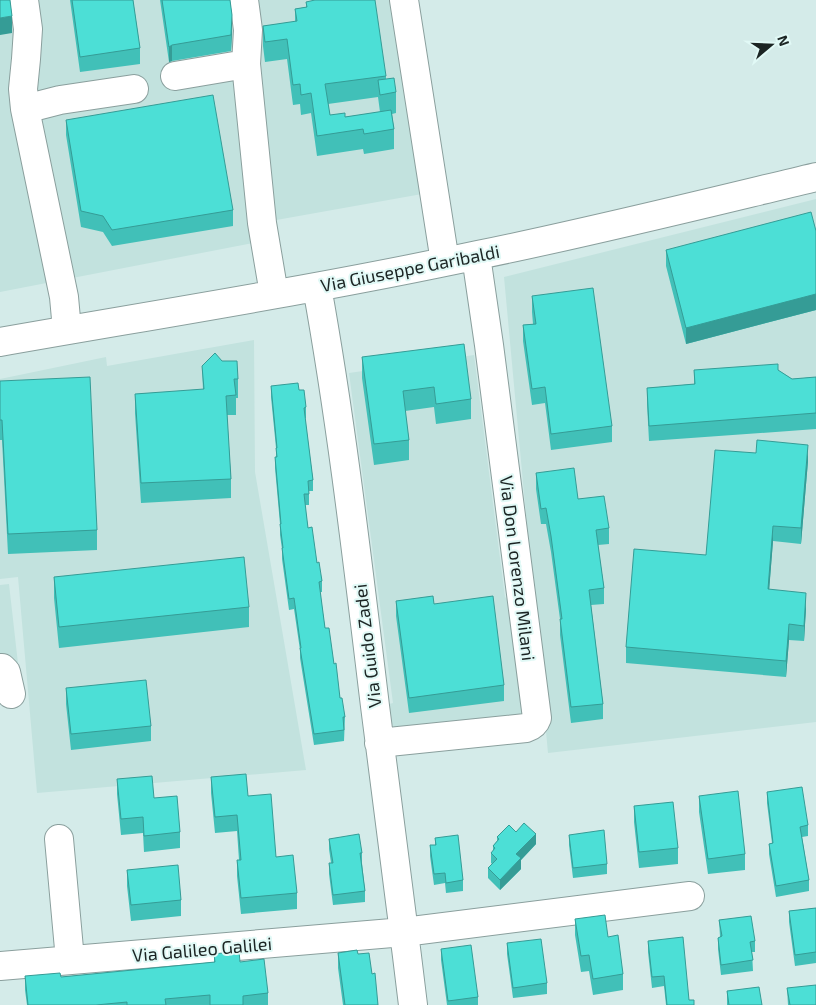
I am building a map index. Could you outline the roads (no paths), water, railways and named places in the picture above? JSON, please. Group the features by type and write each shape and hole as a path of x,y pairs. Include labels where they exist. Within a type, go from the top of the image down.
{"street":[{"path":"24,0 28,29 22,89 64,297 68,330"},
{"path":"244,0 248,30 246,64 262,223 274,294"},
{"path":"404,0 445,262"},
{"path":"175,76 246,64"},
{"path":"25,109 60,100 134,90"},
{"name":"Via Giuseppe Garibaldi","path":"0,342 317,287 476,256 816,177"},
{"name":"Via Don Lorenzo Milani","path":"379,743 526,728 535,723 537,718 496,394 476,256"},
{"name":"Via Guido Zadei","path":"317,287 330,358 349,489 413,1005"},
{"path":"0,668 6,672 10,694"},
{"path":"59,839 70,960"},
{"name":"Via Galileo Galilei","path":"0,966 404,932 690,896"}]}
